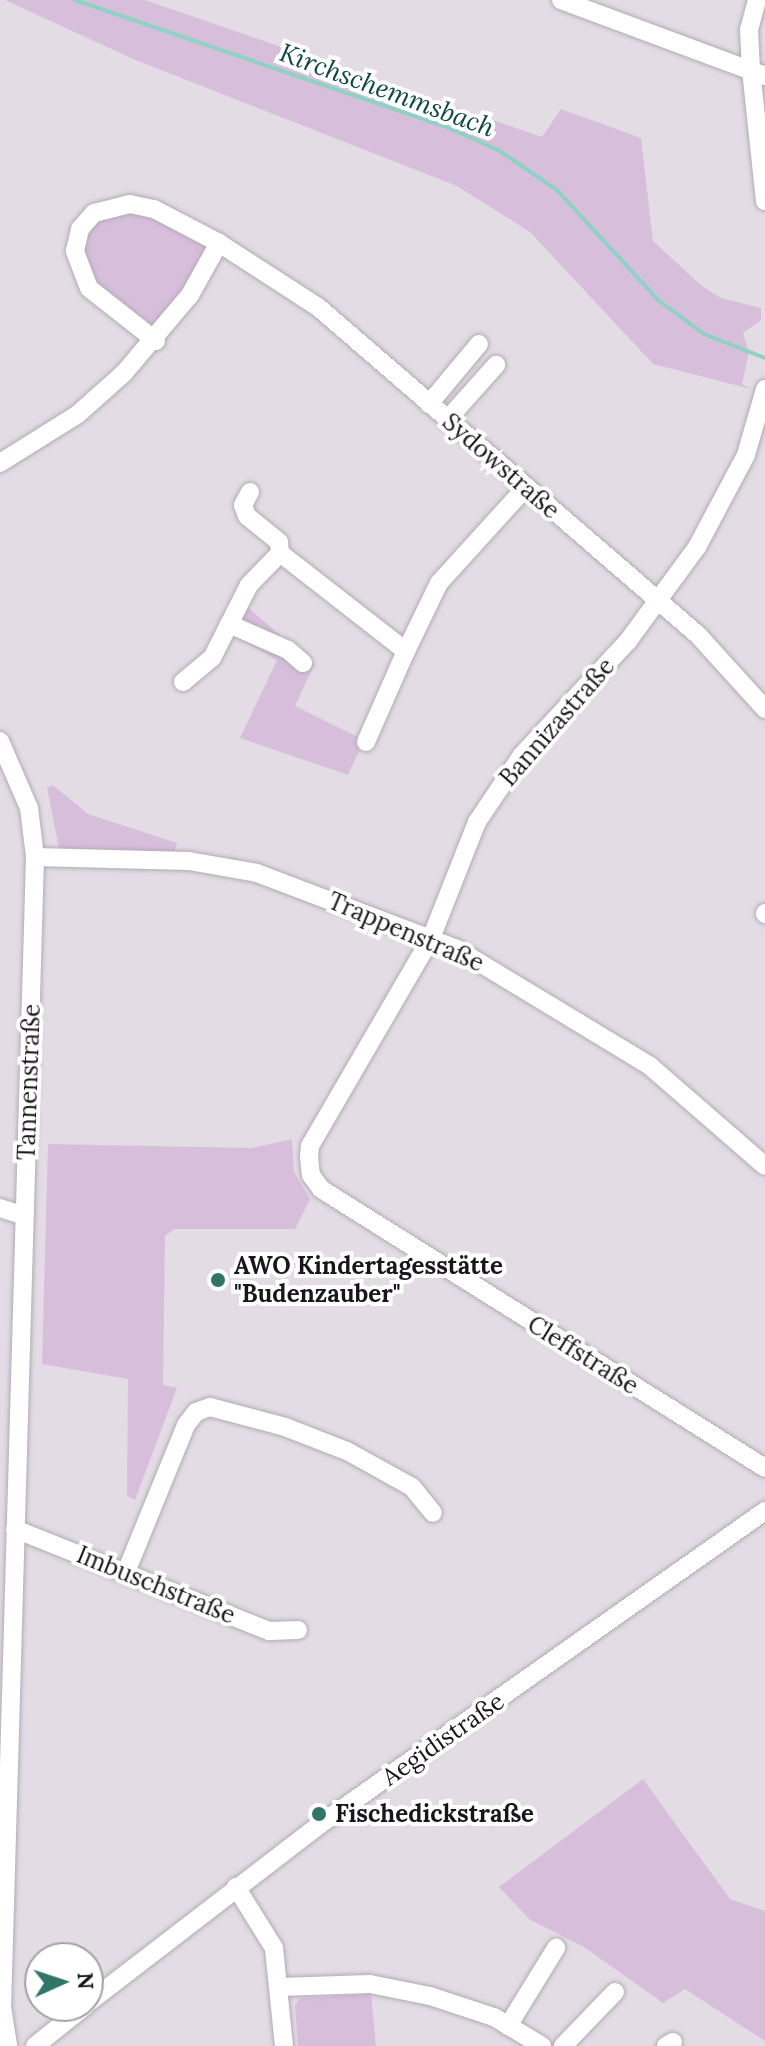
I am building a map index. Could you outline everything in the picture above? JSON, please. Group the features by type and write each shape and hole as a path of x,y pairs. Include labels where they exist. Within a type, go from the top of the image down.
{"street":[{"path":"561,0 758,73"},
{"path":"757,0 749,30 758,73 765,201"},
{"name":"Sydowstraße","path":"156,341 89,288 75,251 80,229 94,213 130,204 154,209 219,243 318,307 655,603 698,635 765,709"},
{"path":"0,463 78,414 156,341 219,243"},
{"path":"429,404 479,344"},
{"path":"447,420 496,365"},
{"name":"Bannizastraße","path":"321,1189 309,1169 310,1146 431,938 477,822 522,755 628,641 697,547 746,455 765,389"},
{"path":"366,742 439,583 526,487"},
{"path":"250,492 243,505 247,516 279,542 280,553 406,651"},
{"path":"183,682 212,658 249,585 280,553"},
{"path":"229,624 288,650 303,663"},
{"name":"Tannenstraße","path":"0,741 29,808 35,857 25,1216 9,1429 15,1529 2,2007 8,2046"},
{"name":"Trappenstraße","path":"35,857 189,861 257,873 431,938 537,994 650,1066 765,1166"},
{"name":"Cleffstraße","path":"321,1189 765,1468"},
{"path":"0,1208 25,1216"},
{"path":"126,1572 186,1425 196,1412 210,1407 285,1427 347,1451 412,1487 433,1513"},
{"name":"Aegidistraße","path":"104,1991 236,1887 765,1511"},
{"name":"Imbuschstraße","path":"15,1529 269,1631 298,1630"},
{"path":"236,1887 268,1933 280,1987 284,2046"},
{"path":"508,2026 556,1948"},
{"path":"280,1987 370,1984 430,1996 508,2026 542,2046"},
{"path":"563,2046 615,1992"},
{"name":"Aegidistraße","path":"35,2046 65,2022"}],"shaded area":[{"path":"5,0 145,0 542,137 561,109 641,138 653,241 702,286 721,298 761,308 761,320 743,333 749,352 742,384 751,389 653,364 530,232 457,186 133,59"},
{"path":"142,210 205,247 183,290 154,326 96,284 82,250 86,231 98,219"},
{"path":"245,605 314,665 295,706 364,740 348,775 240,738 277,660 230,634"},
{"path":"53,785 88,814 177,843 174,853 59,848 47,788"},
{"path":"292,1139 294,1172 310,1199 295,1229 175,1229 165,1236 163,1385 177,1388 135,1500 127,1496 128,1379 42,1364 48,1144 252,1148"},
{"path":"643,1779 730,1899 765,1911 765,2041 685,1989 663,2003 584,1947 529,1919 499,1887"},
{"path":"371,1994 376,2046 298,2046 295,2005 300,1998"}],"waterway":[{"name":"Kirchschemmsbach","path":"75,0 449,128 498,150 557,190 658,300 704,334 765,358"}],"place":[{"name":"AWO Kindertagesstätte \"Budenzauber\"","path":"218,1280"},
{"name":"Fischedickstraße","path":"319,1814"}]}
